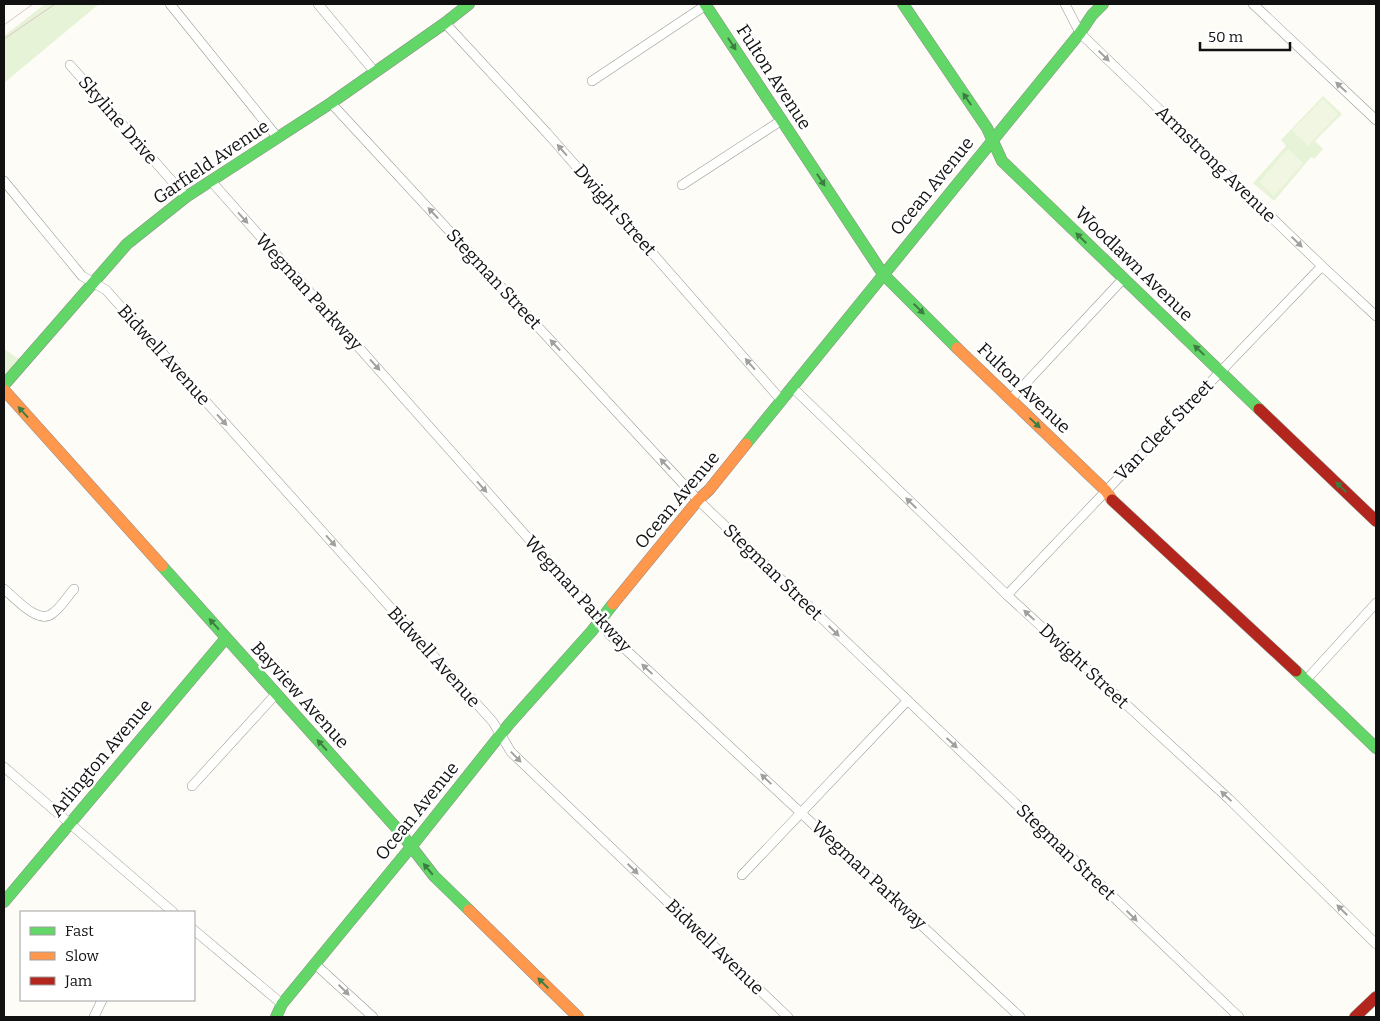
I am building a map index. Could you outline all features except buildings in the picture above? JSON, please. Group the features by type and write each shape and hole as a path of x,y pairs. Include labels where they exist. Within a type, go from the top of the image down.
{"street":[{"path":"170,4 278,138"},
{"path":"318,4 374,71"},
{"path":"592,81 705,4"},
{"name":"Fulton Avenue","path":"705,4 883,274 1010,400 1106,491 1115,503 1306,680 1376,748"},
{"name":"Woodlawn Avenue","path":"903,4 987,128 1002,161 1376,521"},
{"name":"Armstrong Avenue","path":"1065,4 1080,33 1376,316"},
{"name":"Ocean Avenue","path":"276,1017 282,1004 411,848 501,734 591,632 698,500 709,490 1080,33 1092,15 1103,4"},
{"path":"1253,4 1376,120"},
{"name":"Garfield Avenue","path":"4,385 127,244 186,198 331,103 444,23 465,5"},
{"name":"Dwight Street","path":"444,23 553,140 782,401"},
{"name":"Skyline Drive","path":"70,65 186,198"},
{"name":"Stegman Street","path":"331,103 698,500 1239,1017"},
{"path":"682,185 782,120"},
{"name":"Wegman Parkway","path":"211,181 600,619 609,634 1020,1017"},
{"name":"Bidwell Avenue","path":"5,185 82,276 106,290 493,722 511,752 788,1017"},
{"name":"Van Cleef Street","path":"1007,596 1322,266"},
{"path":"1010,400 1123,279"},
{"name":"Dwight Street","path":"792,387 1007,596 1229,799 1376,944"},
{"name":"Bayview Avenue","path":"4,390 400,832 434,876 578,1017"},
{"path":"4,589 34,615 44,617 52,614 74,589"},
{"path":"1306,680 1376,603"},
{"name":"Arlington Avenue","path":"4,902 226,638"},
{"path":"192,786 276,694"},
{"path":"742,876 907,701"},
{"path":"4,767 170,911"},
{"path":"195,931 282,1004"},
{"path":"315,964 373,1017"},
{"path":"1355,1017 1376,997"},
{"path":"94,1017 102,1001"}],"green space":[{"path":"45,4 99,4 4,83 4,36"},
{"path":"1323,96 1342,114 1315,141 1323,149 1314,159 1311,157 1274,201 1253,183 1286,146 1281,140"},
{"path":"1323,99 1338,114 1308,146 1292,130"},
{"path":"1288,149 1303,163 1274,196 1259,182"},
{"path":"4,349 22,361 4,383"}],"tram line":[{"path":"4,25 33,4"},
{"path":"4,39 55,4"}],"traffic: fast":[{"path":"4,385 127,244 186,197 331,103 469,4"},
{"path":"705,4 883,274 957,348"},
{"path":"903,4 987,128 1002,161 1259,409"},
{"path":"746,444 1080,33 1092,15 1103,4"},
{"path":"162,566 400,832 434,876 469,910"},
{"path":"276,1017 282,1004 509,724 591,632 613,604"},
{"path":"4,902 226,638"},
{"path":"1296,671 1376,748"}],"traffic: slow":[{"path":"957,348 1106,491 1112,500"},
{"path":"4,390 162,566"},
{"path":"613,604 746,444"},
{"path":"469,910 578,1017"}],"traffic: jam":[{"path":"1259,409 1376,521"},
{"path":"1112,500 1296,671"},
{"path":"1355,1017 1376,997"}]}
